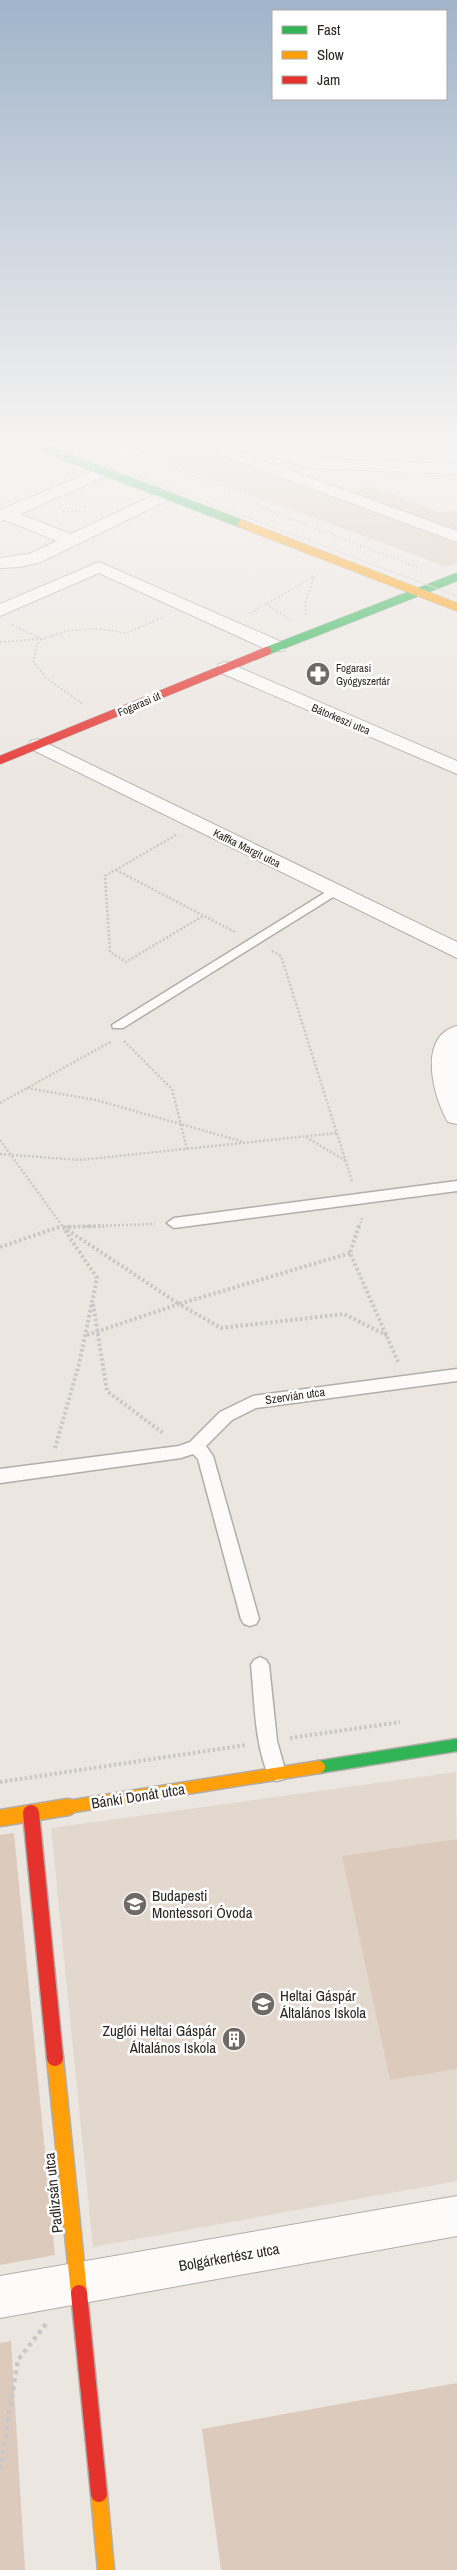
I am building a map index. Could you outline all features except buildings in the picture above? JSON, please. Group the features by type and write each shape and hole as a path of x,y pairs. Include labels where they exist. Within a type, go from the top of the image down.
{"main road":[{"path":"347,565 457,608"},
{"name":"Fogarasi út","path":"0,760 277,647 457,577"},
{"name":"Bánki Donát utca","path":"0,1818 457,1745"},
{"name":"Padlizsán utca","path":"31,1813 106,2570"}],"street":[{"path":"4,617 99,568 277,647"},
{"name":"Bátorkeszi utca","path":"226,668 457,768"},
{"name":"Kaffka Margit utca","path":"38,745 457,951"},
{"path":"457,1032 444,1053 442,1071 448,1094 457,1116"},
{"name":"Bolgárkertész utca","path":"0,2297 457,2216"}],"lane":[{"path":"118,1025 334,890"},
{"path":"174,1223 457,1186"},
{"name":"Szervián utca","path":"189,1449 226,1416 253,1402 457,1375"},
{"path":"0,1476 189,1449 206,1456 250,1619"},
{"path":"260,1666 268,1741 277,1773"}],"path":[{"path":"250,613 334,565"},
{"path":"410,565 426,571"},
{"path":"306,616 305,604 314,577"},
{"path":"266,604 294,622"},
{"path":"0,642 42,639 70,630 99,629 127,633 186,607"},
{"path":"4,617 42,639"},
{"path":"42,639 37,645 32,660 46,678 104,719"},
{"path":"196,823 105,876 110,952 126,962 203,916"},
{"path":"116,870 281,956 363,1214 350,1253 389,1336 405,1381"},
{"path":"0,1104 120,1037 172,1089 187,1149"},
{"path":"27,1088 96,1100 246,1143"},
{"path":"0,1154 10,1153 80,1160 337,1133"},
{"path":"306,1136 346,1161"},
{"path":"0,1140 63,1227 97,1278 87,1334 69,1405 48,1469"},
{"path":"0,1247 63,1227 174,1223"},
{"path":"63,1227 179,1304 221,1328 344,1314 389,1336"},
{"path":"87,1334 179,1304 350,1253"},
{"path":"93,1301 106,1391 189,1449"},
{"path":"0,1782 410,1721"},
{"path":"0,2469 18,2360 48,2322"}],"shaded area":[{"name":"Heltai Gáspár Általános Iskola","path":"456,1772 457,2181 93,2247 51,1828"},
{"path":"14,1833 55,2255 0,2265 0,1835"},
{"path":"457,1839 457,2069 390,2080 342,1856"},
{"path":"11,2341 25,2570 0,2570 0,2343"},
{"path":"457,2383 457,2570 221,2570 202,2429"}],"tram line":[{"path":"374,565 457,596"}],"traffic: fast":[{"path":"267,651 457,577"},
{"path":"319,1767 457,1745"}],"traffic: slow":[{"path":"348,565 457,607"},
{"path":"0,1818 319,1767"},
{"path":"55,2058 79,2293"},
{"path":"99,2494 106,2570"}],"traffic: jam":[{"path":"0,760 267,651"},
{"path":"31,1813 55,2058"},
{"path":"79,2293 99,2494"}],"place":[{"name":"Fogarasi Gyógyszertár","path":"318,674"},
{"name":"Budapesti Montessori Óvoda","path":"135,1904"},
{"name":"Heltai Gáspár Általános Iskola","path":"263,2004"},
{"name":"Zuglói Heltai Gáspár Általános Iskola","path":"234,2039"}]}
